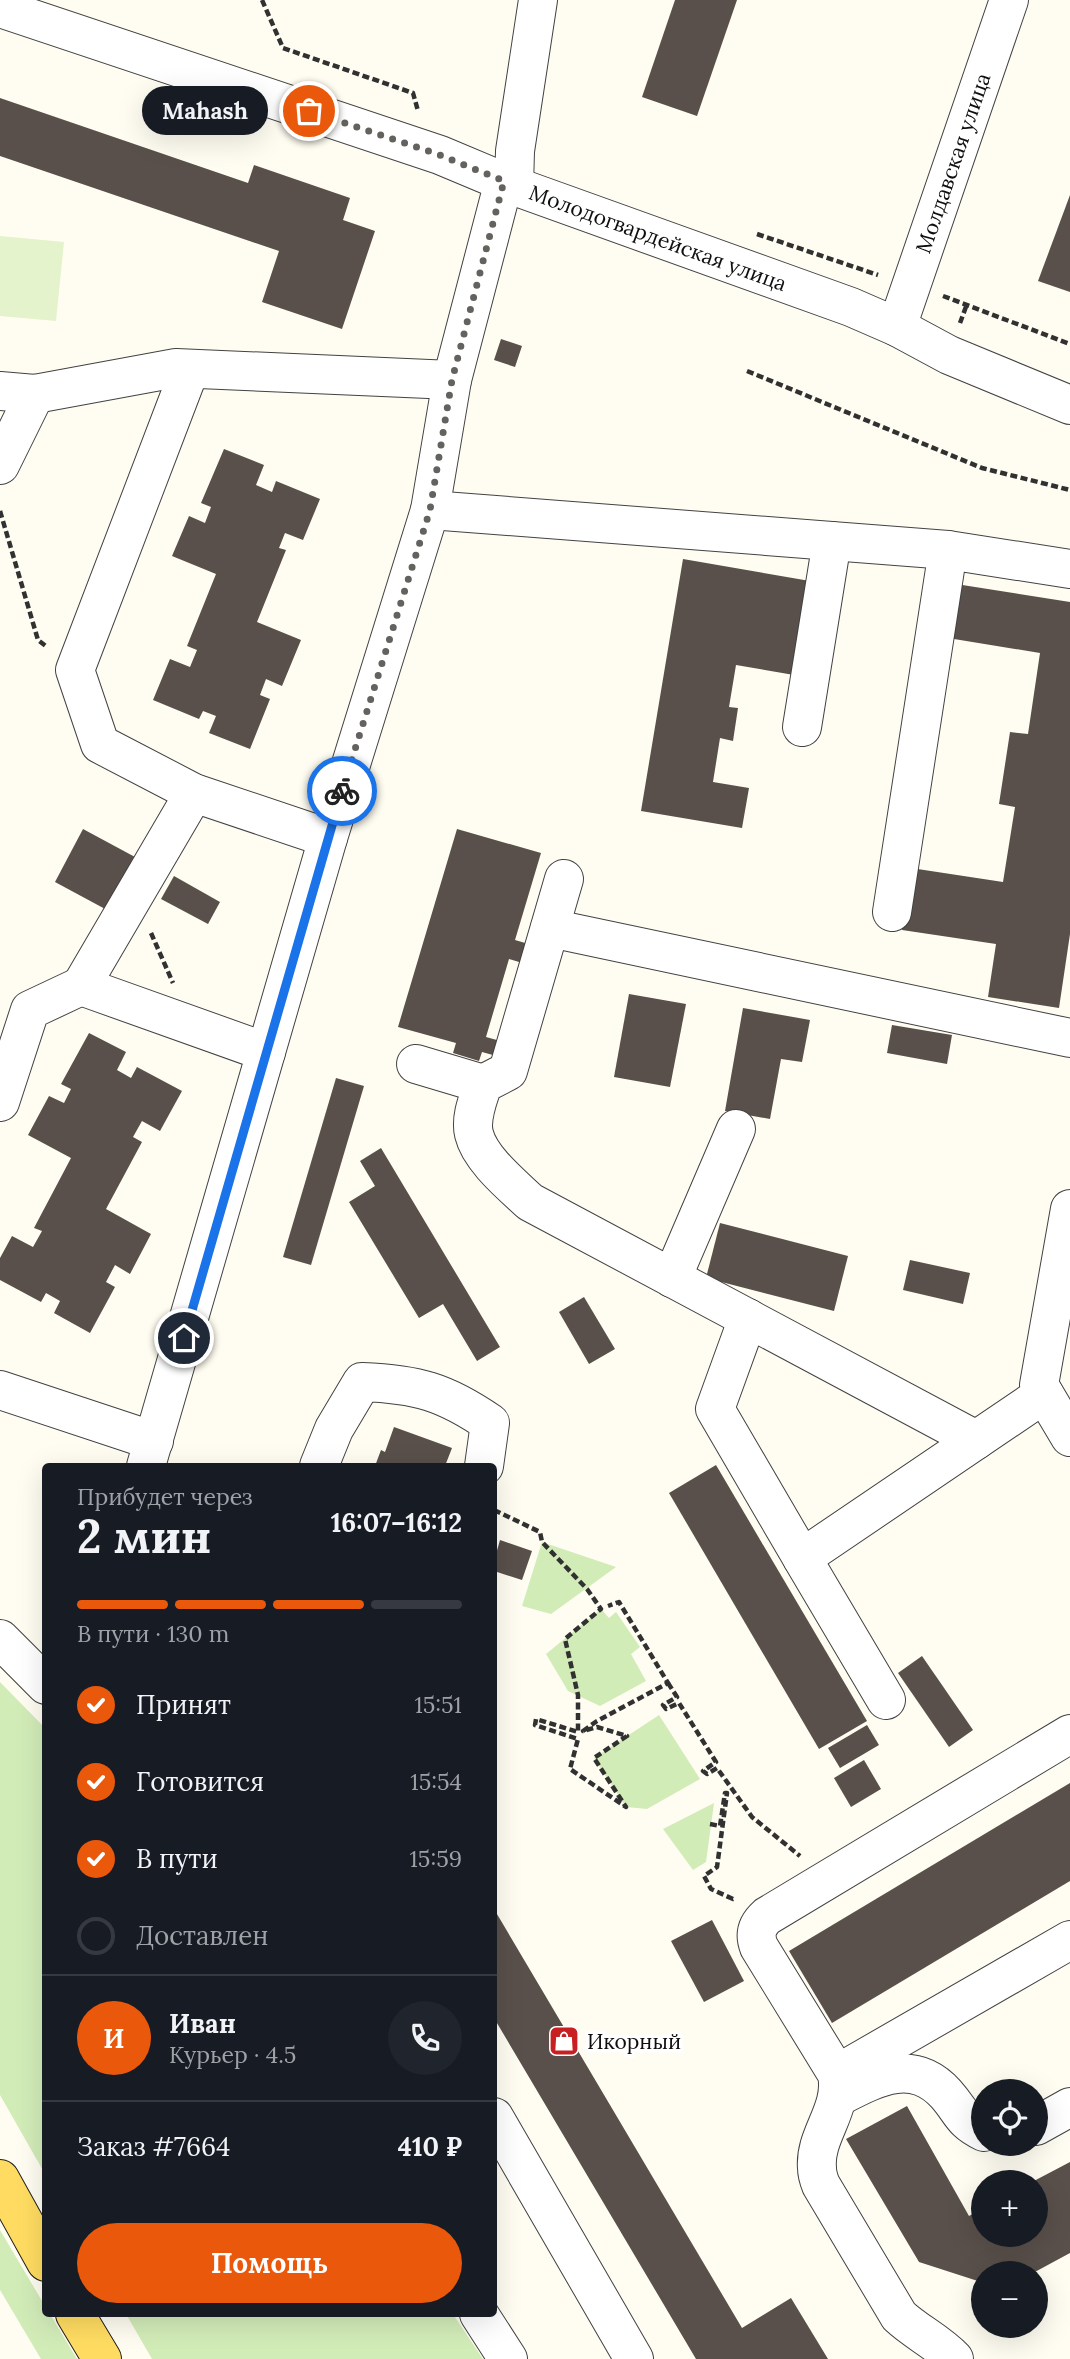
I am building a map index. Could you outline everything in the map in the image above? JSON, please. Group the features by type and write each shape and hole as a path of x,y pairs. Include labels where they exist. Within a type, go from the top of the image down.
{"main road":[{"path":"0,2179 42,2255"},
{"path":"77,2317 102,2359"}],"street":[{"path":"0,1390 150,1454 328,838 430,510 452,380 509,183 538,0"},
{"name":"Молдавская улица","path":"897,327 1009,0"},
{"name":"Молодогвардейская улица","path":"16,8 440,155 509,183 851,307 897,327 949,355 1070,405"},
{"path":"0,465 17,392 176,368 452,380"},
{"path":"190,369 75,670 100,744 194,793 328,838"},
{"path":"430,510 948,550 1070,569"},
{"path":"802,727 832,541"},
{"path":"892,912 948,550"},
{"path":"0,1101 30,1010 81,986 194,793"},
{"path":"416,1065 483,1084 508,1071 564,879"},
{"path":"550,928 1070,1038"},
{"path":"81,986 266,1052"},
{"path":"483,1084 475,1111 474,1133 491,1166 530,1202 976,1440"},
{"path":"671,1278 736,1129"},
{"path":"1070,1209 1039,1385 1070,1437"},
{"path":"748,1318 715,1409 886,1700"},
{"path":"320,1463 334,1429 362,1382 396,1383 461,1403 490,1423 484,1463"},
{"path":"802,1558 1044,1394"},
{"path":"0,1639 40,1668"},
{"path":"838,2086 759,1947 756,1939 760,1922 1070,1734"},
{"path":"954,2359 913,2330 900,2316 821,2185 816,2166 819,2147 838,2086 1070,1940"},
{"path":"838,2086 900,2074 917,2076 945,2093 971,2126"},
{"path":"1048,2119 1070,2107"},
{"path":"497,2122 634,2359"},
{"path":"481,2317 508,2359"}],"path":[{"path":"262,0 283,48 413,93 421,120"},
{"path":"747,371 982,468 1070,490"},
{"path":"0,511 38,640 75,670"},
{"path":"134,897 192,1026"},
{"path":"497,1511 540,1532 542,1542 587,1589 601,1609 565,1639 578,1695 579,1732 536,1719 535,1725 578,1739 570,1769 626,1807 594,1758 627,1736 597,1727 583,1731 668,1683"},
{"path":"608,1606 619,1602 677,1697 663,1705 666,1709 679,1703 716,1762 703,1770 707,1774 717,1768 751,1817 802,1857 800,1864"},
{"path":"710,1824 719,1826 724,1793 727,1793 717,1867 704,1875 711,1889 733,1899 744,1894"}],"green space":[{"path":"0,236 64,242 56,321 0,316"},
{"path":"542,1542 616,1567 551,1614 522,1606"},
{"path":"601,1609 609,1618 616,1612 640,1647 631,1654 646,1681 600,1706 568,1691 546,1654"},
{"path":"0,1682 42,1725 42,2169 0,2095"},
{"path":"659,1715 700,1779 647,1809 626,1807 594,1758"},
{"path":"714,1803 706,1862 693,1870 663,1829"},
{"path":"0,2230 42,2301 42,2317 52,2317 77,2359 41,2359 0,2290"},
{"path":"128,2317 455,2317 483,2359 152,2359"}],"building":[{"path":"675,0 737,0 697,116 642,97"},
{"path":"0,98 248,183 254,165 350,198 343,220 375,231 342,329 262,302 279,251 0,156"},
{"path":"1070,195 1070,292 1038,281"},
{"path":"501,339 522,346 515,367 494,360"},
{"path":"224,449 264,465 256,485 272,492 276,481 320,499 303,540 285,533 279,548 286,550 257,622 301,640 282,686 266,679 260,695 270,699 250,749 209,733 216,716 203,711 199,719 153,700 170,659 190,667 197,650 187,646 216,574 172,556 189,516 205,523 211,507 201,503"},
{"path":"683,559 810,581 794,675 736,665 729,707 738,708 733,741 720,738 713,782 749,788 742,828 641,811"},
{"path":"956,584 1070,602 1070,934 1059,1008 988,997 996,944 902,930 911,868 1003,882 1015,807 999,804 1010,732 1028,734 1040,653 948,638"},
{"path":"83,829 135,857 107,910 55,882"},
{"path":"457,829 541,853 515,940 532,945 526,964 509,959 486,1037 504,1042 500,1057 482,1052 479,1061 453,1053 456,1043 398,1027"},
{"path":"174,876 220,902 208,924 161,899"},
{"path":"629,994 686,1004 670,1087 614,1077"},
{"path":"743,1008 810,1020 802,1062 781,1059 770,1119 725,1111"},
{"path":"892,1025 952,1035 947,1064 887,1053"},
{"path":"89,1033 126,1052 117,1070 131,1078 137,1067 182,1091 160,1131 142,1121 133,1137 142,1142 106,1209 151,1234 130,1274 115,1265 106,1282 115,1287 90,1333 54,1313 60,1301 46,1293 41,1302 0,1280 0,1258 12,1236 33,1247 42,1231 34,1228 71,1158 28,1135 49,1096 64,1103 71,1089 61,1084"},
{"path":"336,1078 364,1086 311,1265 283,1257"},
{"path":"381,1148 500,1347 477,1361 443,1304 419,1318 349,1202 375,1186 360,1161"},
{"path":"720,1223 848,1256 834,1311 706,1278"},
{"path":"910,1260 970,1273 963,1304 903,1290"},
{"path":"584,1297 615,1349 589,1364 559,1312"},
{"path":"394,1427 452,1448 446,1463 376,1463 381,1450 385,1452"},
{"path":"716,1465 867,1721 819,1749 669,1493"},
{"path":"500,1540 532,1551 522,1580 497,1572"},
{"path":"922,1656 973,1730 949,1747 898,1673"},
{"path":"867,1725 879,1745 840,1768 828,1748"},
{"path":"864,1760 881,1789 851,1807 834,1778"},
{"path":"1070,1783 1070,1881 832,2023 789,1951"},
{"path":"497,1914 742,2328 791,2298 828,2359 696,2359 497,2023"},
{"path":"712,1920 744,1981 704,2002 671,1941"},
{"path":"907,2106 969,2216 971,2215 971,2247 1048,2247 1048,2174 1070,2162 1070,2253 1048,2265 1048,2261 971,2261 971,2279 919,2262 846,2139"}],"way so far":[{"path":"309,111 440,155 504,181 452,380 430,510 342,791"}],"place":[{"name":"Mahash","path":"309,111"},
{"name":"Икорный","path":"564,2041"}],"route":[{"path":"184,1338 342,791"}]}
